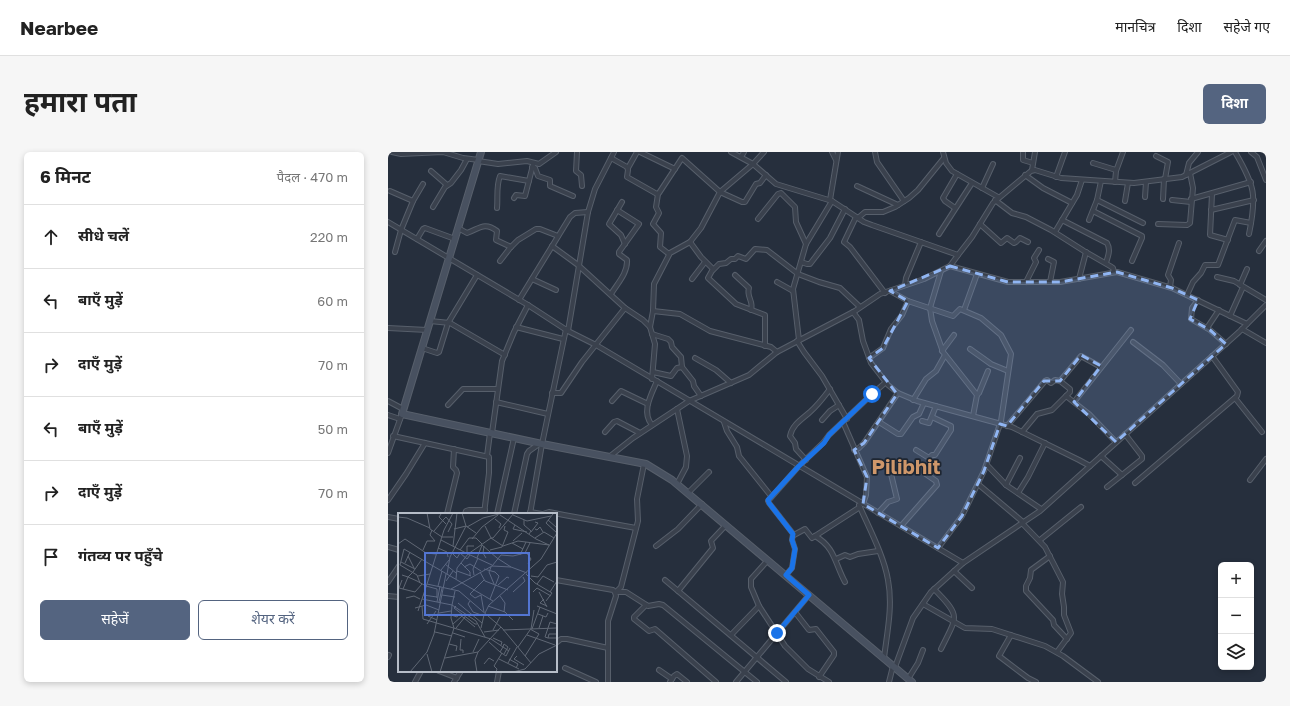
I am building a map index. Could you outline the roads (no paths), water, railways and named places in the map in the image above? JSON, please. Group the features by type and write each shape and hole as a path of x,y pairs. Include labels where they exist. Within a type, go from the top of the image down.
{"main road":[{"path":"481,152 401,414 608,458 644,464 678,484 910,680"}],"street":[{"path":"388,155 391,152 446,152 467,159 498,164 524,161 533,165 541,163 556,152"},
{"path":"577,152 576,169 581,175 582,186"},
{"path":"545,513 530,513 540,444 548,414 563,339 567,330 588,212 595,189 614,152"},
{"path":"637,152 628,168 627,177 658,194"},
{"path":"640,152 675,169"},
{"path":"731,152 753,164 776,184 831,201 872,225 958,255"},
{"path":"741,157 744,152"},
{"path":"652,379 655,344 650,327 653,311 654,284 669,254 690,242 701,228 720,192 753,164 764,152"},
{"path":"832,152 836,161"},
{"path":"793,534 795,535 805,529 810,537 815,536 862,505 866,495 867,477 854,450 839,404 798,340 793,291 806,244 831,201 838,152"},
{"path":"875,152 877,162 904,201"},
{"path":"943,152 944,158 950,169 982,188 1012,213 1026,217 1055,232 1106,263 1113,268 1114,272"},
{"path":"1023,152 1023,160 1033,163"},
{"path":"608,458 640,433 689,401 749,375 777,352 853,312 880,294 941,271 950,266 972,237 997,199 1032,170 1035,152"},
{"path":"1056,177 1065,152"},
{"path":"1115,182 1116,170 1123,152"},
{"path":"1158,224 1189,224 1193,188 1188,174 1189,163 1198,152"},
{"path":"1032,170 1056,177 1082,180 1128,183 1146,182 1188,174 1231,152"},
{"path":"1235,152 1251,182 1254,200 1249,234"},
{"path":"1251,152 1257,158 1266,180"},
{"path":"1156,156 1168,162 1164,179 1163,199"},
{"path":"612,158 628,168"},
{"path":"938,548 962,516 986,465 1000,424 1011,354 1002,335 981,318 964,310 958,310 953,316 908,301 887,292 850,247 844,242 857,217 865,212 883,212 904,201 918,190 944,158"},
{"path":"433,207 447,186 461,170 467,159"},
{"path":"669,254 660,247 661,233 653,224 659,213 656,207 658,194 682,159 720,192 742,202 745,202 756,184 760,183 766,175"},
{"path":"1093,163 1116,170"},
{"path":"982,188 993,164"},
{"path":"514,198 516,195 525,196 533,165"},
{"path":"533,165 538,176 550,180 550,186 573,196"},
{"path":"431,171 447,186"},
{"path":"955,208 945,201 944,198 957,174"},
{"path":"1025,175 1043,188 1072,203"},
{"path":"497,208 497,188 500,176 529,180"},
{"path":"1055,232 1078,193 1082,180"},
{"path":"1089,220 1097,200 1101,181"},
{"path":"1145,197 1146,182"},
{"path":"1172,200 1191,201 1251,182"},
{"path":"939,234 972,183"},
{"path":"1126,201 1128,183"},
{"path":"396,252 401,230 413,202 423,184"},
{"path":"857,186 898,205"},
{"path":"390,191 413,202"},
{"path":"758,219 778,194 782,193 795,207 797,225 806,244"},
{"path":"1212,194 1210,235 1228,240"},
{"path":"1097,200 1143,223"},
{"path":"1211,210 1254,200"},
{"path":"622,202 609,224 621,236 625,244"},
{"path":"801,262 810,264 831,237 845,209"},
{"path":"611,294 626,269 627,260 618,253 639,224 617,210"},
{"path":"1093,211 1142,236 1132,261"},
{"path":"519,300 570,217 575,214 588,212"},
{"path":"1062,220 1107,243 1109,245 1109,254 1106,263"},
{"path":"1187,295 1193,282 1202,273 1205,265 1218,265 1235,220 1251,223"},
{"path":"388,222 528,305 567,330 596,345 858,501 862,505 901,526 962,563"},
{"path":"980,224 1002,243 1006,238 1014,243 1020,238 1028,242"},
{"path":"458,228 467,233 482,226 495,229 497,230 496,240 511,247"},
{"path":"417,239 425,228 455,239"},
{"path":"500,261 511,247 520,239 538,229 558,236"},
{"path":"1259,251 1266,241"},
{"path":"690,242 713,270"},
{"path":"906,285 906,278 921,242"},
{"path":"1170,287 1171,280 1168,276 1179,243"},
{"path":"552,246 611,294 625,308 643,320 650,327"},
{"path":"765,346 766,317 763,314 733,302 708,278 719,264 726,263 738,256 747,258 754,250 757,249 768,251 798,274 844,290 860,307"},
{"path":"1026,282 1036,262 1034,258 1039,250"},
{"path":"1079,279 1086,252"},
{"path":"1048,259 1054,262 1050,282"},
{"path":"692,279 705,262"},
{"path":"950,266 1008,282 1060,282 1117,272 1170,287 1247,324"},
{"path":"1230,316 1247,269"},
{"path":"941,271 930,308 932,321 942,351 977,395"},
{"path":"964,310 977,274"},
{"path":"422,348 439,353 448,323 478,275"},
{"path":"735,275 749,288 747,293 752,304 751,310"},
{"path":"1217,277 1229,280 1242,286 1266,300"},
{"path":"532,279 556,290"},
{"path":"777,282 793,291"},
{"path":"1198,300 1192,308 1191,319 1207,328 1226,344"},
{"path":"869,358 883,348 891,329 902,315 908,301"},
{"path":"465,513 469,510 484,512 490,458 487,456 500,371 516,327 528,305"},
{"path":"889,682 913,618 934,589 962,563 1041,509 1226,344 1266,305"},
{"path":"552,393 562,393 582,362 625,308"},
{"path":"1207,328 1218,310"},
{"path":"653,311 680,314 710,331 771,347 777,352"},
{"path":"853,312 859,320 863,341 869,358 886,382 898,393 913,400 1007,426 1090,466"},
{"path":"430,321 448,323 505,355"},
{"path":"516,327 563,339"},
{"path":"388,328 427,330"},
{"path":"1242,329 1266,343"},
{"path":"1074,402 1131,330"},
{"path":"652,334 668,339 671,342 672,347 681,357 682,366 693,381 694,386 701,396"},
{"path":"942,351 954,335"},
{"path":"1133,342 1163,365 1181,384"},
{"path":"970,349 991,364 1008,371"},
{"path":"913,400 926,379 936,371 945,355"},
{"path":"1060,381 1081,356 1101,367"},
{"path":"1135,483 1237,396 1238,392 1212,356"},
{"path":"695,358 716,370 731,383"},
{"path":"653,372 671,376 677,368 682,366"},
{"path":"973,416 977,395 988,371"},
{"path":"1007,426 1044,381 1047,380 1051,383 1055,380 1060,381 1070,389 1070,392 1052,410 1037,414 1022,432"},
{"path":"652,425 648,418 648,404 657,381"},
{"path":"786,575 792,568 795,549 792,540 793,534 768,500 799,466 845,420 886,382"},
{"path":"448,405 463,388 498,389"},
{"path":"806,460 796,449 795,443 790,436 791,432 830,389"},
{"path":"612,401 619,392 622,391 648,404"},
{"path":"854,450 859,448 864,443 898,393"},
{"path":"1066,396 1089,414 1116,442"},
{"path":"1235,398 1262,432"},
{"path":"388,401 401,414"},
{"path":"496,402 548,414"},
{"path":"879,422 898,434 901,434 913,417 919,414 924,403"},
{"path":"822,420 839,404"},
{"path":"922,421 929,422 936,406"},
{"path":"677,409 687,456 685,471 678,484"},
{"path":"388,415 401,414"},
{"path":"388,453 401,414"},
{"path":"916,450 929,458 932,455 935,455 951,430 951,426 932,417"},
{"path":"605,432 614,422 617,421 640,433"},
{"path":"724,421 727,431 737,447 739,456 771,496"},
{"path":"388,431 394,435 425,443 487,456"},
{"path":"1108,487 1142,458 1125,434"},
{"path":"497,513 514,438"},
{"path":"388,500 425,443"},
{"path":"1018,493 1045,443"},
{"path":"514,513 527,454 540,444"},
{"path":"447,513 457,472 453,467 454,449"},
{"path":"1101,456 1122,475"},
{"path":"1006,485 1020,458"},
{"path":"1250,480 1266,459"},
{"path":"615,592 621,587 636,528 638,518 637,499 644,464"},
{"path":"986,465 1006,485 1041,509"},
{"path":"1261,465 1266,469"},
{"path":"901,526 937,485 936,480 917,468"},
{"path":"688,493 709,472"},
{"path":"878,513 888,502 896,500 891,474"},
{"path":"978,484 1023,522 1041,541 1063,582 1062,594 1064,615 1071,633 1057,652"},
{"path":"656,546 674,532 702,504"},
{"path":"862,505 888,580 890,594 884,658"},
{"path":"1041,541 1081,507"},
{"path":"557,515 636,528"},
{"path":"388,518 398,519"},
{"path":"678,591 713,548 711,541 726,525"},
{"path":"815,536 827,544 836,559 839,570 845,582"},
{"path":"388,548 398,550"},
{"path":"836,559 843,555 850,557 858,554 878,551"},
{"path":"1050,556 1031,570 1026,591 1053,620 1054,625 1067,639"},
{"path":"768,560 751,579 751,587 759,606 790,653 808,669 828,682"},
{"path":"388,582 398,567"},
{"path":"954,571 972,588"},
{"path":"557,580 612,590 615,592 626,592 646,605 662,605 757,682"},
{"path":"665,580 786,682"},
{"path":"934,589 952,608 954,613 954,622 941,649"},
{"path":"608,682 608,621 616,596 615,592"},
{"path":"736,682 809,595"},
{"path":"388,596 398,597"},
{"path":"923,604 967,629 992,629 1030,641 1057,652 1098,682"},
{"path":"646,605 634,617 634,620 649,631 655,629 716,682"},
{"path":"731,635 759,606"},
{"path":"795,612 809,630 816,629 834,652 832,658 819,677"},
{"path":"1011,635 999,656 1028,678 1036,682"},
{"path":"557,642 562,639 567,639 608,648"},
{"path":"910,680 923,650"},
{"path":"565,668 596,682"},
{"path":"659,670 671,680 677,674 687,682"},
{"path":"415,682 420,672"},
{"path":"441,672 456,680"},
{"path":"497,682 500,672"}],"district":[{"name":"Pilibhit","path":"906,466"}]}
